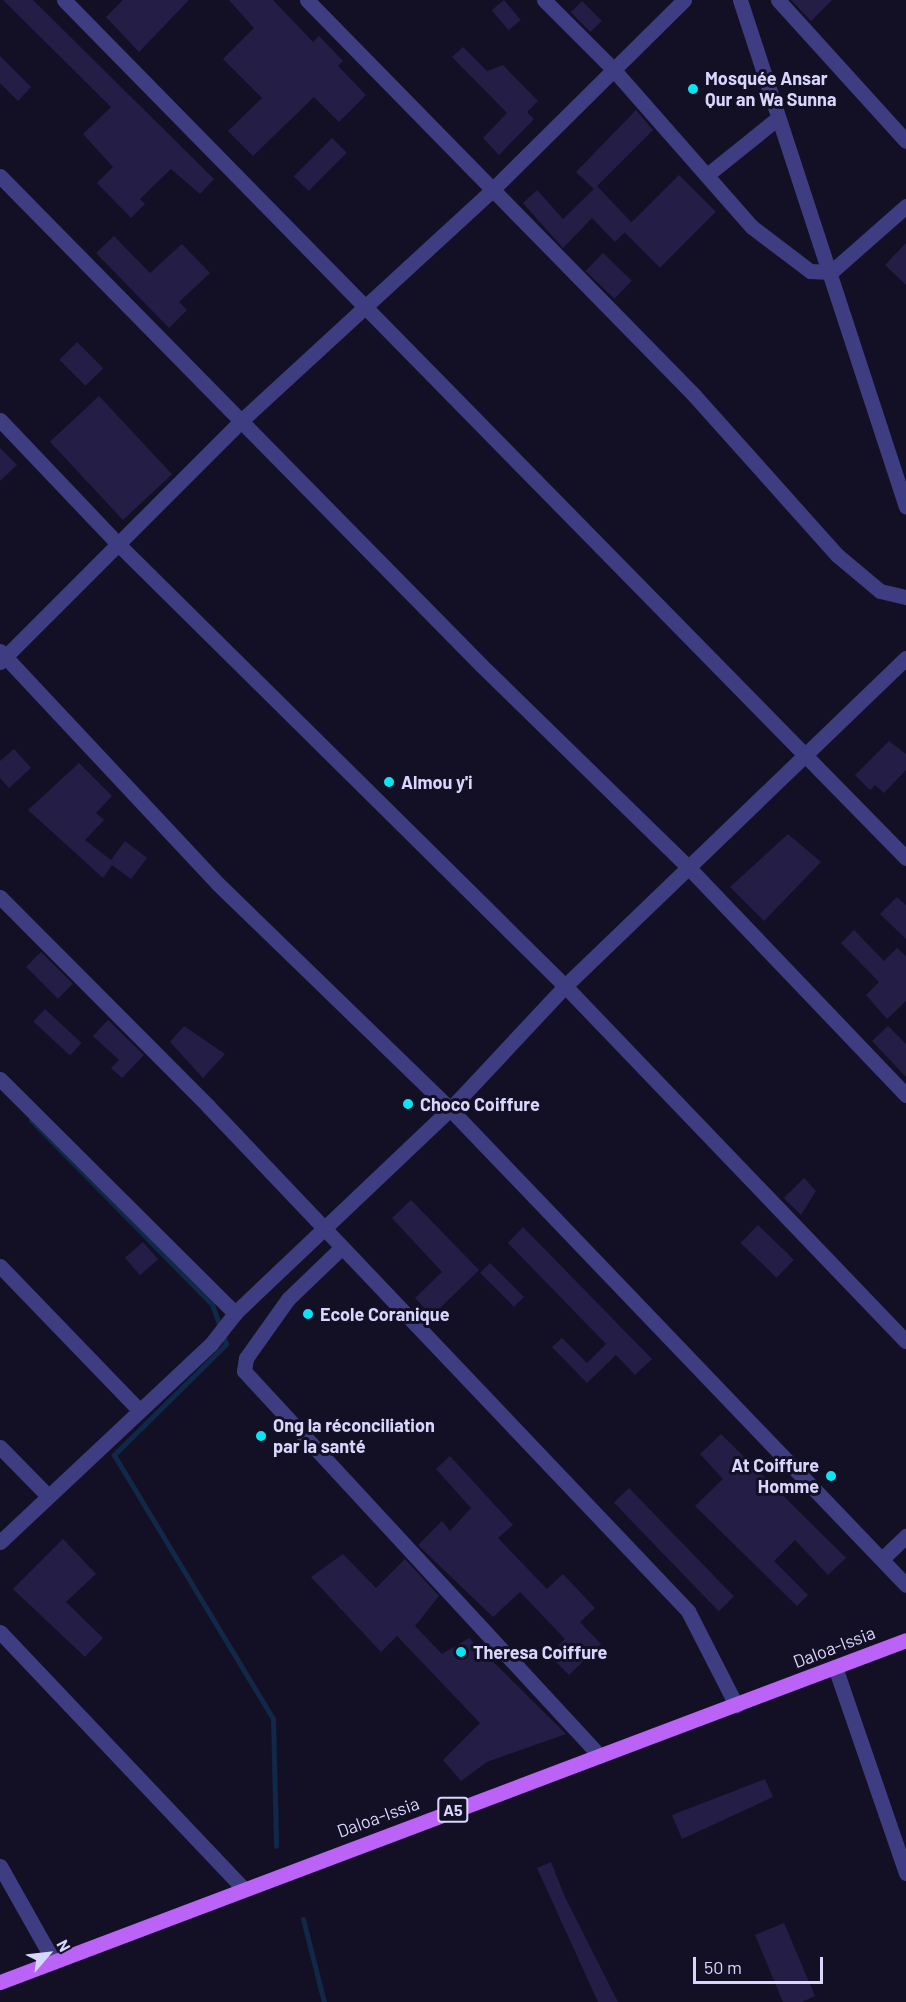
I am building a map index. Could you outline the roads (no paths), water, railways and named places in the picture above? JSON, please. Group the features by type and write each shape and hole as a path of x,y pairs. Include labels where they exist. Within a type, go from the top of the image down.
{"main road":[{"name":"Daloa-Issia","path":"0,1982 243,1888 906,1640"}],"street":[{"path":"64,0 906,858"},
{"path":"307,0 495,187 693,394 837,555 880,591 906,597"},
{"path":"544,0 613,69 752,227 791,260 810,272 831,272 906,206"},
{"path":"684,0 495,187 363,304 2,656 217,883 450,1109 884,1558 906,1585"},
{"path":"740,0 831,272 906,507"},
{"path":"778,0 906,141"},
{"path":"708,175 778,118"},
{"path":"0,176 689,868 906,1095"},
{"path":"0,420 118,544 565,986 906,1341"},
{"path":"0,1542 47,1495 213,1341 232,1317 324,1233 450,1109 565,986 906,658"},
{"path":"0,897 208,1106 324,1233 688,1611 736,1705"},
{"path":"0,1079 232,1317"},
{"path":"340,1249 288,1299 246,1358 244,1371 600,1756"},
{"path":"0,1266 139,1410"},
{"path":"0,1447 47,1495"},
{"path":"884,1558 906,1536"},
{"path":"0,1632 243,1888"},
{"path":"835,1667 906,1873"},
{"path":"0,1866 54,1962"}],"waterway":[{"path":"31,1120 212,1304 226,1344 114,1455 273,1719 276,1846"},
{"path":"303,1919 324,2002"}],"place":[{"name":"Mosquée Ansar Qur an Wa Sunna","path":"693,89"},
{"name":"Almou y'i","path":"389,782"},
{"name":"Choco Coiffure","path":"408,1104"},
{"name":"Ecole Coranique","path":"308,1314"},
{"name":"Ong la réconciliation par la santé","path":"261,1436"},
{"name":"At Coiffure Homme","path":"831,1476"},
{"name":"Theresa Coiffure","path":"461,1652"}]}
